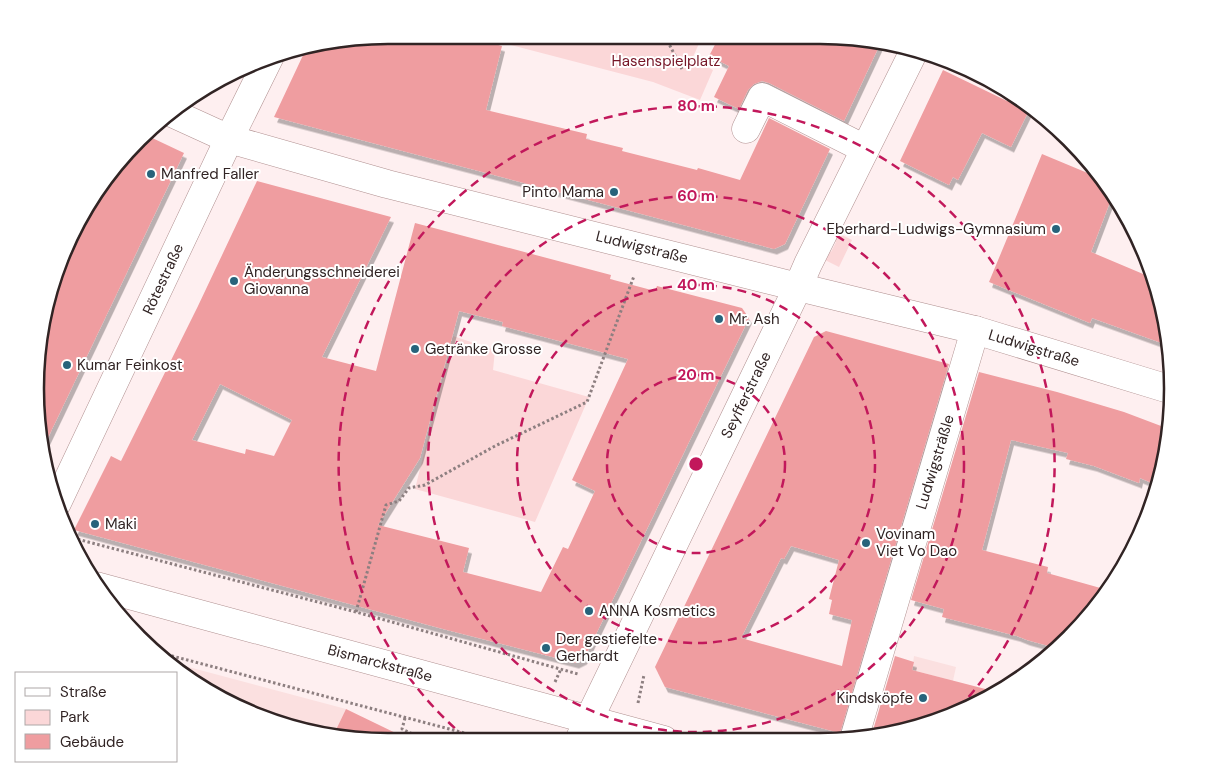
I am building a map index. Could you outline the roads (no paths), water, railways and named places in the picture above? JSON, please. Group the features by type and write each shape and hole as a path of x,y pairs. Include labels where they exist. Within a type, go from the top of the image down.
{"street":[{"name":"Seyfferstraße","path":"584,730 808,264 912,56"},
{"name":"Rötestraße","path":"61,495 228,140 264,67"},
{"path":"746,129 762,97 865,149"},
{"name":"Ludwigstraße","path":"177,116 228,140 387,184 975,330 1164,388"},
{"name":"Ludwigsträßle","path":"856,731 975,330"},
{"name":"Bismarckstraße","path":"109,590 584,730 608,733"}],"place":[{"name":"Manfred Faller","path":"151,174"},
{"name":"Pinto Mama","path":"614,192"},
{"name":"Eberhard-Ludwigs-Gymnasium","path":"1056,229"},
{"name":"Änderungsschneiderei Giovanna","path":"234,281"},
{"name":"Mr. Ash","path":"719,319"},
{"name":"Getränke Grosse","path":"415,349"},
{"name":"Kumar Feinkost","path":"67,365"},
{"name":"Maki","path":"95,524"},
{"name":"Vovinam Viet Vo Dao","path":"866,543"},
{"name":"ANNA Kosmetics","path":"589,611"},
{"name":"Der gestiefelte Gerhardt","path":"546,648"},
{"name":"Kindsköpfe","path":"923,698"}],"park label":[{"name":"Hasenspielplatz","path":"666,61"}]}
